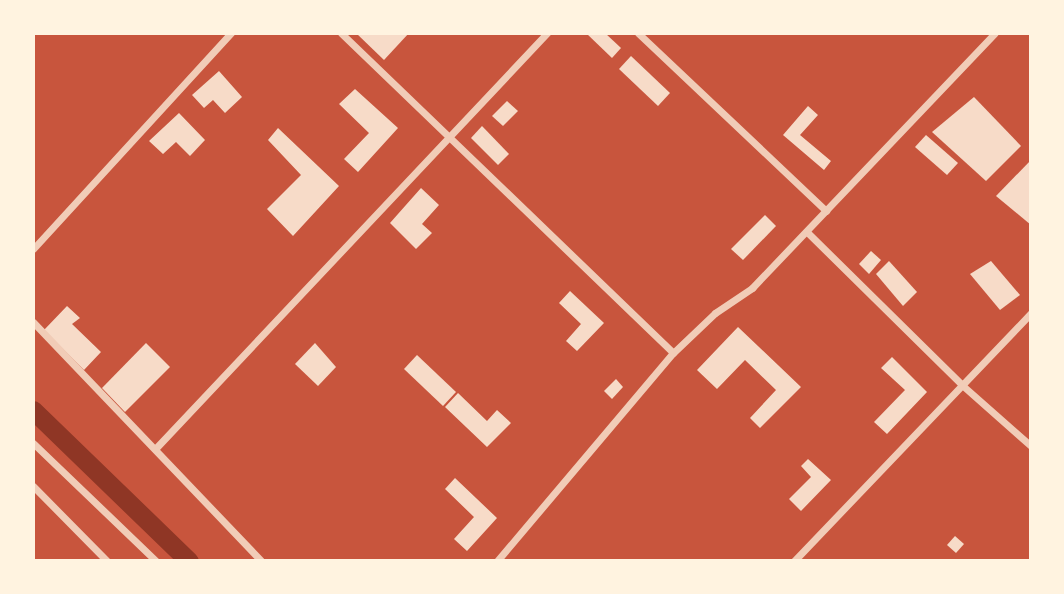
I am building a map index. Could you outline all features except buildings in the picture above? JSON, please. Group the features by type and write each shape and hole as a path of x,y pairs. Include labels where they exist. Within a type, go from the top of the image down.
{"street":[{"path":"33,248 231,33"},
{"path":"341,33 449,134 673,353"},
{"path":"155,449 547,33"},
{"path":"638,33 826,211"},
{"path":"497,561 673,353 715,313 752,288 995,33"},
{"path":"807,233 962,385 1031,446"},
{"path":"794,561 1031,313"},
{"path":"33,322 261,561"},
{"path":"33,443 156,561"},
{"path":"33,486 107,561"}],"waterway":[{"path":"33,410 189,561"}]}
